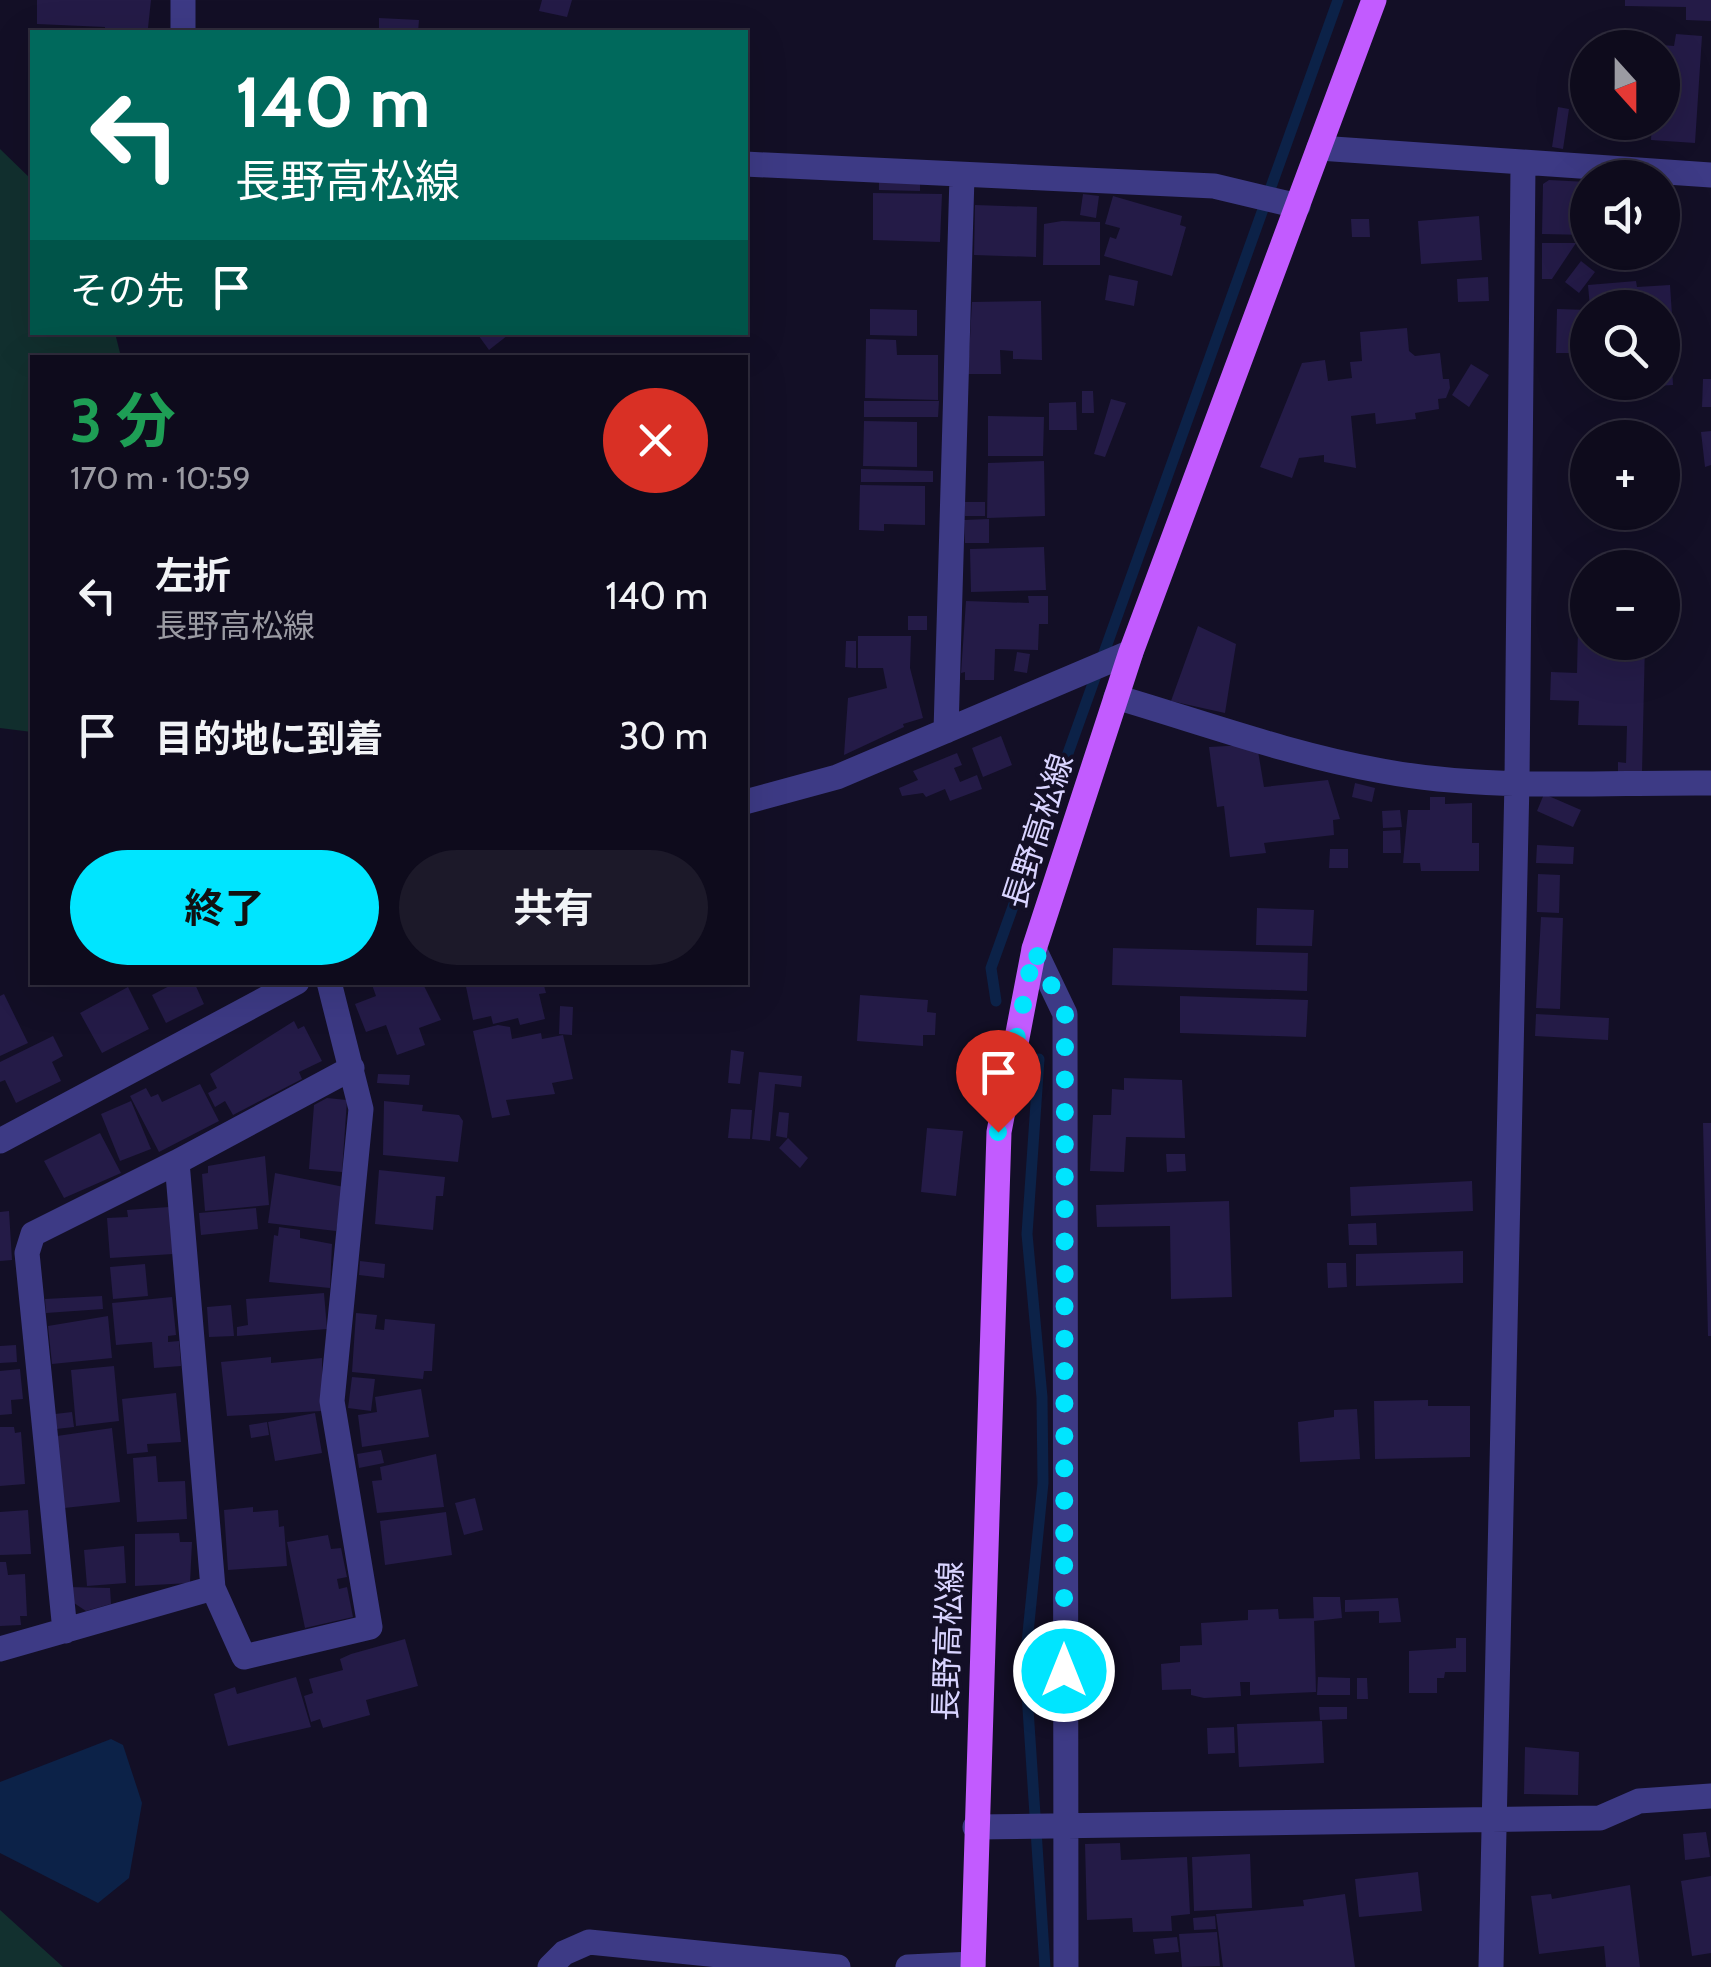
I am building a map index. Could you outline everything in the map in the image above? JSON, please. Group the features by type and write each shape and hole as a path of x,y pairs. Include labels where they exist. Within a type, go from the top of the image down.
{"main road":[{"name":"長野高松線","path":"973,1965 974,1827 998,1132 1034,949 1116,697 1121,655 1290,204 1319,148 1374,0"}],"street":[{"path":"183,0 183,30"},
{"path":"1319,148 1524,166 1711,176"},
{"path":"748,164 1214,186 1290,204"},
{"path":"1491,1967 1517,781 1524,166"},
{"path":"946,732 962,176"},
{"path":"748,801 837,776 1121,655"},
{"path":"1116,697 1303,753 1384,772 1517,781 1711,783"},
{"path":"1034,949 1065,1014 1055,1825 1066,1967"},
{"path":"0,1141 290,985"},
{"path":"177,1162 213,1588 244,1657 370,1627 332,1401 361,1109 331,985"},
{"path":"65,1631 28,1253 33,1234 352,1068"},
{"path":"0,1649 213,1588"},
{"path":"974,1827 1600,1818 1639,1801 1711,1796"},
{"path":"550,1967 564,1952 589,1942 838,1967"},
{"path":"908,1967 973,1965"}],"green space":[{"path":"0,149 30,178 30,335 116,335 120,355 30,355 30,732 0,728"},
{"path":"0,1910 63,1967 0,1967"}],"water":[{"path":"111,1739 123,1745 142,1803 129,1878 98,1903 0,1853 0,1782"}],"building":[{"path":"37,0 151,0 148,28 105,30 37,24"},
{"path":"542,0 572,0 567,17 539,11"},
{"path":"1625,0 1711,0 1711,21 1686,20 1686,7 1625,6"},
{"path":"379,18 419,20 418,30 379,30"},
{"path":"1680,34 1702,36 1695,143 1651,140 1680,140"},
{"path":"1558,107 1569,109 1563,149 1552,147"},
{"path":"1549,180 1570,181 1570,235 1542,234 1543,184"},
{"path":"879,182 920,183 920,191 879,190"},
{"path":"873,193 942,194 940,242 873,240"},
{"path":"1083,194 1099,196 1096,218 1080,215"},
{"path":"1113,196 1182,216 1180,225 1186,227 1172,276 1104,256 1110,237 1116,239 1120,228 1105,224"},
{"path":"975,205 1037,207 1036,257 974,255"},
{"path":"1479,216 1482,260 1421,264 1418,221"},
{"path":"1351,219 1369,219 1370,237 1352,237"},
{"path":"1100,222 1100,265 1043,265 1044,224"},
{"path":"1542,243 1570,243 1570,252 1552,279 1542,279"},
{"path":"1574,270 1595,272 1581,290 1565,282"},
{"path":"1109,275 1138,281 1134,306 1105,300"},
{"path":"1488,277 1489,301 1458,302 1457,279"},
{"path":"1636,281 1637,287 1670,285 1670,290 1588,290 1588,285"},
{"path":"1041,301 1042,360 1013,359 1013,351 1000,350 1001,374 968,374 972,302"},
{"path":"870,309 917,310 917,336 870,335"},
{"path":"1557,309 1570,309 1570,353 1556,353"},
{"path":"1407,328 1409,351 1415,356 1440,353 1443,379 1449,379 1450,388 1446,398 1438,399 1439,409 1415,413 1416,419 1376,424 1375,413 1351,416 1356,468 1324,462 1324,455 1299,458 1292,478 1260,467 1302,363 1325,360 1328,381 1352,378 1350,362 1362,361 1360,332"},
{"path":"478,335 508,335 489,350"},
{"path":"866,339 896,340 897,355 938,355 938,400 865,398"},
{"path":"1471,364 1489,375 1469,407 1452,395"},
{"path":"1703,379 1711,379 1711,407 1702,407"},
{"path":"1082,391 1093,391 1094,413 1082,413"},
{"path":"1111,399 1126,403 1105,457 1094,454"},
{"path":"864,401 939,401 938,417 864,417"},
{"path":"1076,402 1077,430 1049,430 1049,403"},
{"path":"988,416 1044,417 1043,456 988,456"},
{"path":"864,421 917,422 917,467 863,466"},
{"path":"1711,431 1711,465 1705,467 1701,432"},
{"path":"1044,461 1045,516 987,518 988,463"},
{"path":"861,469 933,471 933,482 861,482"},
{"path":"860,485 925,486 925,525 884,524 884,531 859,530"},
{"path":"965,502 985,502 985,516 965,516"},
{"path":"989,519 989,543 965,543 964,520"},
{"path":"1044,547 1046,590 971,592 970,549"},
{"path":"1028,596 1048,596 1048,624 1039,624 1038,650 995,649 994,680 965,680 965,672 961,673 966,601 1029,603"},
{"path":"908,616 927,616 927,630 908,630"},
{"path":"1198,626 1236,644 1225,713 1171,701"},
{"path":"858,636 911,636 910,668 923,718 903,724 904,727 844,755 848,698 887,688 883,668 858,668"},
{"path":"846,641 856,641 856,668 845,667"},
{"path":"1017,652 1030,654 1027,673 1014,671"},
{"path":"1577,660 1645,660 1642,773 1618,773 1618,762 1626,763 1627,726 1578,725 1579,701 1550,700 1551,672 1577,673"},
{"path":"1001,736 1012,765 983,777 972,748"},
{"path":"1246,745 1258,751 1264,787 1328,780 1340,819 1333,820 1334,835 1264,843 1266,853 1230,857 1224,806 1217,807 1209,747"},
{"path":"957,753 962,765 954,768 960,782 977,775 982,789 950,801 945,789 926,797 923,793 902,796 899,788 918,780 913,771"},
{"path":"1355,783 1375,788 1372,802 1352,797"},
{"path":"1544,794 1581,810 1573,827 1537,811"},
{"path":"1430,797 1445,797 1445,804 1472,803 1472,843 1479,843 1479,871 1421,871 1420,863 1403,863 1408,810 1430,810"},
{"path":"1400,810 1402,827 1383,828 1382,811"},
{"path":"1400,830 1401,853 1383,853 1383,831"},
{"path":"1537,845 1574,847 1573,864 1536,863"},
{"path":"1330,849 1348,849 1348,868 1329,868"},
{"path":"1538,874 1560,875 1559,913 1537,912"},
{"path":"1257,908 1314,910 1312,946 1256,945"},
{"path":"1541,917 1563,918 1560,1009 1536,1008"},
{"path":"1113,948 1308,953 1307,991 1112,985"},
{"path":"171,985 195,985 204,1004 166,1023 152,995"},
{"path":"372,985 424,985 441,1020 419,1028 425,1045 397,1055 386,1025 366,1032 355,1004 376,996"},
{"path":"466,985 544,985 546,993 539,994 545,1019 520,1025 518,1018 493,1024 491,1016 473,1020"},
{"path":"128,987 149,1029 102,1053 80,1013"},
{"path":"4,994 28,1043 0,1056 0,996"},
{"path":"860,995 928,1000 927,1012 936,1013 935,1035 923,1035 923,1046 857,1041"},
{"path":"1180,996 1308,1000 1306,1037 1180,1033"},
{"path":"560,1006 573,1007 572,1035 559,1034"},
{"path":"1536,1014 1609,1018 1608,1040 1535,1036"},
{"path":"294,1021 298,1029 304,1026 322,1061 299,1072 302,1079 233,1115 225,1101 215,1107 208,1093 217,1088 210,1074"},
{"path":"498,1025 510,1027 512,1039 541,1033 542,1039 563,1035 573,1079 552,1083 555,1094 506,1100 510,1115 492,1118 473,1031"},
{"path":"53,1036 63,1056 52,1062 61,1081 16,1103 5,1080 0,1082 0,1062"},
{"path":"731,1050 744,1052 740,1084 728,1083"},
{"path":"759,1072 802,1076 801,1087 775,1084 770,1141 752,1139"},
{"path":"378,1074 410,1075 409,1085 377,1083"},
{"path":"1124,1078 1182,1080 1185,1138 1126,1137 1124,1172 1090,1171 1093,1115 1111,1115 1112,1089 1124,1090"},
{"path":"200,1084 219,1121 159,1152 130,1096 146,1088 151,1097 158,1094 162,1102"},
{"path":"327,1098 347,1100 342,1172 309,1169 314,1105"},
{"path":"131,1101 151,1149 120,1161 101,1114"},
{"path":"384,1101 423,1105 422,1111 459,1115 463,1121 458,1162 383,1155"},
{"path":"731,1109 752,1110 750,1139 728,1138"},
{"path":"779,1112 789,1113 787,1138 776,1136"},
{"path":"1703,1123 1711,1123 1711,1336 1708,1336"},
{"path":"927,1128 963,1131 956,1196 921,1192"},
{"path":"100,1133 121,1173 64,1198 44,1161"},
{"path":"788,1138 808,1158 800,1168 779,1148"},
{"path":"1166,1154 1185,1154 1186,1171 1167,1172"},
{"path":"265,1156 269,1205 205,1211 202,1174 208,1173 208,1166"},
{"path":"379,1170 445,1177 443,1196 436,1196 433,1230 375,1224"},
{"path":"275,1173 344,1187 336,1231 268,1223"},
{"path":"1472,1181 1473,1211 1351,1216 1350,1187"},
{"path":"1229,1201 1232,1297 1171,1299 1170,1226 1097,1227 1096,1205"},
{"path":"169,1207 173,1254 110,1258 107,1218 128,1217 127,1210"},
{"path":"256,1208 258,1229 201,1235 199,1213"},
{"path":"9,1211 12,1260 0,1261 0,1212"},
{"path":"1376,1223 1377,1245 1349,1245 1348,1224"},
{"path":"279,1227 300,1230 300,1238 332,1244 330,1288 269,1282 274,1235 278,1236"},
{"path":"1463,1251 1463,1283 1356,1286 1356,1254"},
{"path":"360,1261 385,1264 384,1278 359,1275"},
{"path":"1327,1263 1346,1263 1347,1287 1328,1288"},
{"path":"145,1264 148,1296 113,1299 110,1267"},
{"path":"324,1293 327,1329 237,1336 237,1327 248,1325 246,1299"},
{"path":"102,1296 103,1309 46,1313 45,1299"},
{"path":"172,1297 176,1335 168,1336 168,1342 179,1341 181,1366 154,1368 152,1342 116,1345 112,1303"},
{"path":"231,1305 234,1336 209,1337 207,1307"},
{"path":"356,1313 377,1315 375,1329 384,1330 385,1319 435,1324 432,1371 424,1371 423,1379 352,1372"},
{"path":"108,1316 112,1358 52,1364 48,1326"},
{"path":"16,1345 17,1362 0,1363 0,1346"},
{"path":"271,1357 271,1363 322,1358 322,1411 227,1416 221,1362"},
{"path":"114,1366 119,1421 76,1426 71,1370"},
{"path":"20,1369 23,1399 11,1400 12,1414 0,1415 0,1371"},
{"path":"352,1377 375,1379 371,1411 348,1408"},
{"path":"421,1389 429,1437 362,1447 358,1415 377,1412 375,1397"},
{"path":"176,1393 181,1442 147,1444 148,1452 127,1454 122,1399"},
{"path":"1428,1400 1428,1406 1470,1406 1470,1457 1375,1459 1374,1401"},
{"path":"1357,1409 1360,1459 1300,1462 1298,1422 1334,1417 1334,1410"},
{"path":"72,1412 74,1427 56,1429 55,1414"},
{"path":"315,1413 322,1453 275,1461 268,1422"},
{"path":"267,1422 269,1435 251,1438 249,1425"},
{"path":"0,1427 14,1427 15,1433 21,1432 25,1484 0,1486"},
{"path":"112,1428 120,1502 64,1508 57,1436"},
{"path":"381,1450 384,1463 359,1468 357,1454"},
{"path":"436,1454 444,1507 377,1513 372,1481 382,1480 380,1467"},
{"path":"156,1456 158,1482 185,1481 187,1519 137,1522 133,1458"},
{"path":"475,1498 483,1530 464,1535 455,1503"},
{"path":"253,1507 253,1512 278,1510 279,1527 284,1526 287,1566 228,1570 224,1510"},
{"path":"28,1510 31,1554 0,1555 0,1512"},
{"path":"446,1512 452,1555 385,1565 380,1521"},
{"path":"179,1533 180,1542 192,1542 190,1583 135,1586 135,1534"},
{"path":"328,1535 331,1549 341,1548 347,1577 337,1579 339,1589 347,1587 353,1617 305,1628 287,1542"},
{"path":"124,1546 126,1583 87,1586 84,1550"},
{"path":"0,1562 6,1562 8,1575 25,1574 27,1616 20,1616 21,1625 0,1626"},
{"path":"68,1587 110,1588 111,1604 86,1611 68,1599"},
{"path":"1313,1597 1340,1597 1342,1618 1314,1621"},
{"path":"1398,1598 1401,1622 1379,1623 1379,1611 1345,1612 1345,1600"},
{"path":"1278,1609 1279,1619 1314,1618 1316,1692 1250,1695 1250,1682 1240,1682 1241,1696 1204,1698 1191,1695 1191,1689 1162,1690 1161,1664 1180,1662 1180,1646 1202,1645 1201,1623 1248,1620 1248,1610"},
{"path":"1456,1638 1466,1638 1466,1672 1445,1672 1444,1678 1437,1678 1437,1693 1409,1693 1409,1651 1456,1648"},
{"path":"405,1639 418,1686 366,1700 370,1715 323,1728 320,1719 311,1722 304,1696 313,1693 309,1679 343,1670 340,1659 351,1654"},
{"path":"296,1677 311,1727 228,1746 214,1694 235,1687 237,1694"},
{"path":"1318,1677 1350,1678 1350,1695 1317,1695"},
{"path":"1357,1678 1367,1678 1368,1699 1357,1699"},
{"path":"1319,1707 1347,1707 1347,1719 1320,1720"},
{"path":"1322,1721 1324,1763 1239,1767 1237,1724"},
{"path":"1234,1727 1235,1753 1208,1754 1207,1728"},
{"path":"1525,1747 1579,1752 1578,1795 1524,1794"},
{"path":"1706,1832 1710,1857 1685,1860 1683,1834"},
{"path":"1120,1843 1121,1860 1187,1857 1190,1914 1171,1916 1172,1931 1133,1932 1132,1918 1087,1920 1085,1844"},
{"path":"1250,1854 1252,1908 1194,1911 1192,1857"},
{"path":"1418,1872 1422,1911 1359,1917 1355,1879"},
{"path":"1711,1876 1711,1953 1692,1956 1681,1881"},
{"path":"1630,1885 1640,1967 1606,1967 1604,1946 1539,1954 1531,1896 1551,1894 1552,1899"},
{"path":"1345,1894 1355,1967 1223,1967 1216,1914 1304,1906 1303,1900"},
{"path":"1215,1916 1216,1929 1194,1930 1193,1918"},
{"path":"1217,1932 1220,1966 1182,1967 1179,1934"},
{"path":"1177,1937 1179,1952 1155,1954 1153,1939"}],"waterway":[{"path":"996,1001 991,968 1338,0"},
{"path":"1039,1059 1027,1234 1042,1397 1043,1483 1025,1663 1045,1967"}],"route":[{"path":"998,1132 1034,949 1065,1014 1064,1671"}]}
